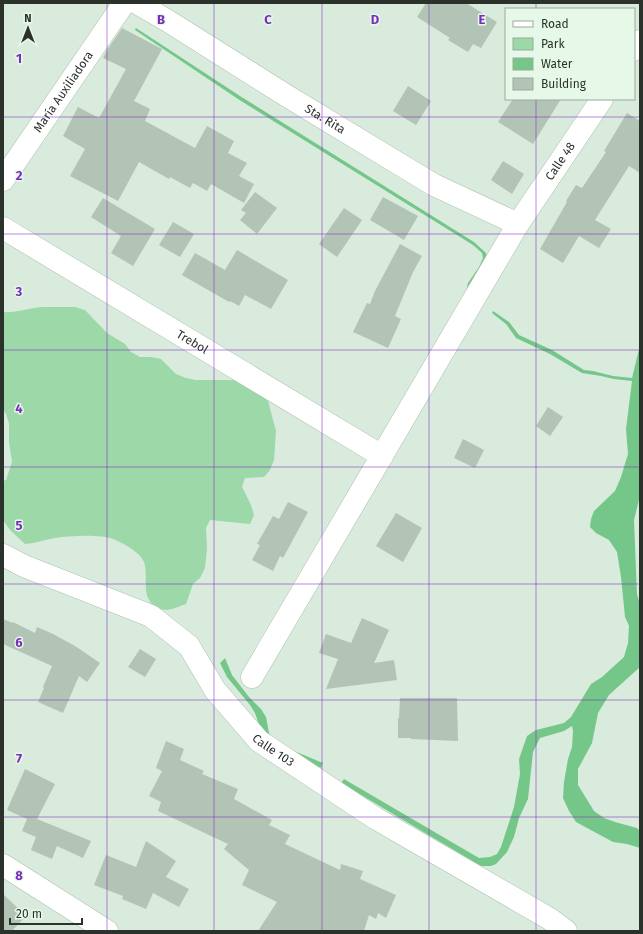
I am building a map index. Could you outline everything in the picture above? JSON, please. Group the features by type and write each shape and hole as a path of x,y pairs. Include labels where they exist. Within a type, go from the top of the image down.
{"street":[{"name":"María Auxiliadora","path":"3,180 124,3"},
{"name":"Sta. Rita","path":"137,3 434,185 518,224"},
{"name":"Calle 48","path":"252,677 518,224 601,100"},
{"name":"Trebol","path":"3,228 382,456"},
{"name":"Calle 103","path":"3,555 24,566 151,616 189,646 215,690 259,741 375,818 550,919 566,931"},
{"path":"3,864 107,931"}],"green space":[{"path":"42,307 75,307 85,310 107,333 125,344 131,352 140,357 161,359 176,374 186,378 196,380 237,380 264,392 276,431 274,460 270,470 264,477 245,478 242,487 254,515 250,524 210,520 206,528 207,548 205,568 200,578 193,584 186,604 173,609 165,610 154,606 147,594 145,568 142,558 126,545 113,539 100,536 76,536 55,538 25,544 10,530 3,520 3,481 6,480 12,462 9,442 9,423 3,409 3,312 13,312"}],"water":[{"path":"136,28 240,96 474,242 486,253 487,257 465,297 468,283 479,267 483,258 482,253 473,245 238,99 135,30"},
{"path":"493,311 509,322 519,335 552,350 584,370 632,378 640,345 640,496 634,520 637,594 640,604 640,667 609,695 598,713 592,743 578,769 578,785 594,811 604,818 637,828 640,831 640,848 613,842 576,822 569,811 563,798 568,759 572,747 572,726 564,731 540,738 533,752 528,799 519,818 514,837 507,852 496,864 491,866 481,866 341,783 344,779 479,858 490,857 497,854 501,847 514,807 520,774 519,759 527,736 536,730 564,723 571,717 591,684 602,677 624,657 628,643 629,626 625,617 617,552 609,540 596,533 590,527 594,511 615,491 628,454 626,429 632,381 582,373 550,354 516,338 506,324 492,313"},
{"path":"225,658 232,675 266,717 269,733 274,740 282,746 323,763 321,768 281,752 262,733 255,713 227,677 220,663"}],"building":[{"path":"426,3 466,3 497,22 481,48 473,44 468,52 448,40 450,38 417,17"},
{"path":"122,28 162,49 134,101 150,109 145,121 195,148 207,126 234,141 228,153 247,163 239,176 254,184 244,203 211,184 207,191 193,183 190,188 170,177 169,179 139,162 118,201 70,176 85,149 63,136 78,107 99,118 126,69 103,58"},
{"path":"408,86 431,101 416,125 393,111"},
{"path":"512,100 560,100 533,144 498,122"},
{"path":"627,113 640,121 640,173 629,166 595,220 611,229 599,248 579,236 563,263 540,249 576,185 582,188 606,152 604,151"},
{"path":"503,161 524,174 512,194 491,180"},
{"path":"255,192 277,208 257,234 240,220 246,213 241,210"},
{"path":"383,197 418,216 404,240 370,220"},
{"path":"103,198 155,229 133,266 111,253 121,236 91,217"},
{"path":"344,208 362,220 337,257 319,244"},
{"path":"173,222 194,234 180,257 159,245"},
{"path":"400,244 422,256 413,272 395,316 401,319 388,348 353,332 367,303 370,304 375,291"},
{"path":"237,250 288,280 271,309 245,295 239,306 230,301 229,302 182,275 195,253 225,270"},
{"path":"548,407 563,417 550,436 536,426"},
{"path":"463,439 484,450 475,468 454,458"},
{"path":"288,502 308,512 283,558 280,556 273,571 252,560 260,545 257,544 273,516 279,519"},
{"path":"396,513 422,528 403,562 376,546"},
{"path":"362,618 389,630 374,663 394,660 397,680 326,689 338,659 319,653 326,634 351,643"},
{"path":"3,619 13,622 35,633 37,627 53,634 75,646 100,663 87,682 79,676 63,713 38,702 52,666 3,644"},
{"path":"140,649 156,659 145,677 128,667"},
{"path":"400,698 457,698 458,741 398,738"},
{"path":"166,741 184,749 180,760 204,771 202,774 238,789 234,799 272,820 269,825 290,835 285,844 340,870 341,864 363,871 360,879 396,895 386,918 378,913 376,919 369,915 364,931 258,931 277,902 242,885 249,870 224,849 228,844 158,811 161,802 149,796 162,771 156,768"},
{"path":"25,769 55,784 37,819 91,841 83,858 57,846 52,859 31,850 36,837 22,831 27,819 7,810"},
{"path":"146,841 176,861 166,877 189,889 179,907 153,893 146,909 122,899 123,896 94,885 106,855 136,867"},
{"path":"3,894 26,916 12,931 3,931"}]}
